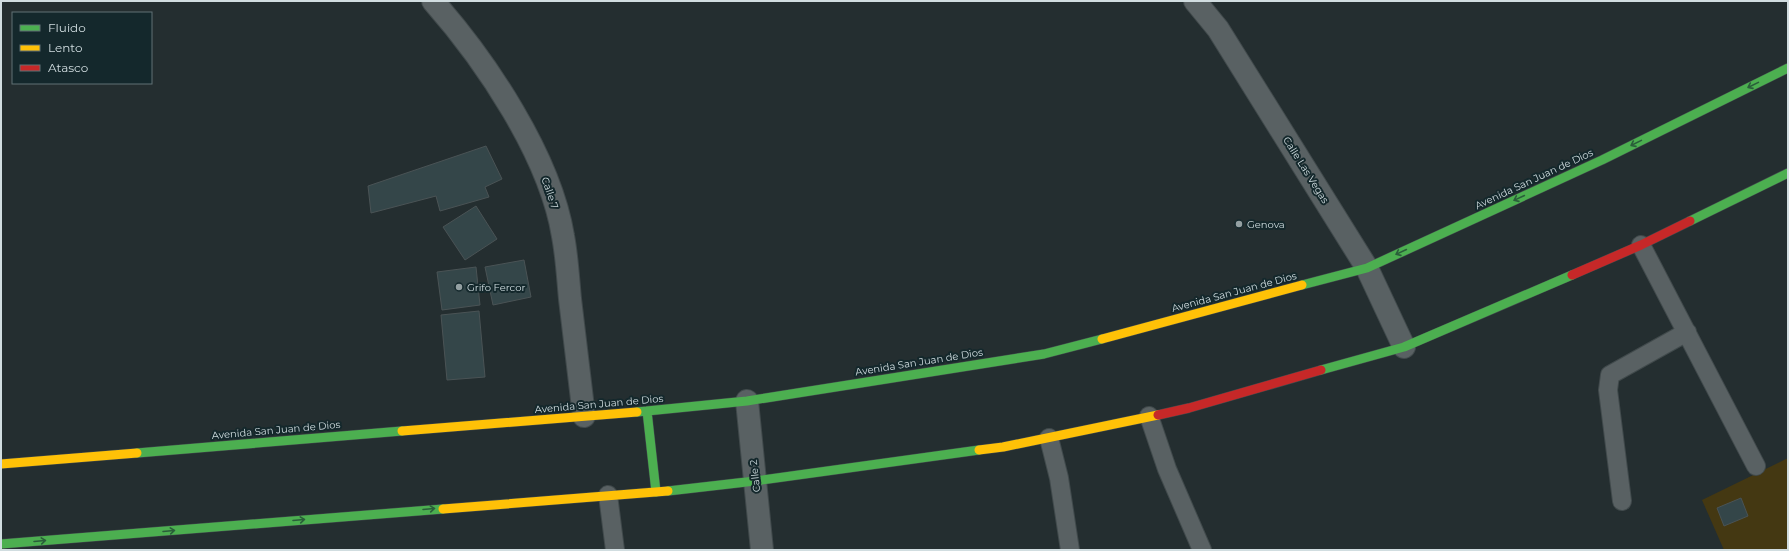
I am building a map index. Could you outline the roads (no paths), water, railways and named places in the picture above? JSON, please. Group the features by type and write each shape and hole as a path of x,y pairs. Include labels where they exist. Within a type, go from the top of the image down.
{"main road":[{"name":"Avenida San Juan de Dios","path":"1,464 647,411 747,401 1044,354 1367,268 1602,160 1788,68"},
{"path":"1,544 656,492 755,481 1003,447 1049,438 1189,408 1404,347 1641,245 1788,173"},
{"path":"647,411 656,492"}],"street":[{"name":"Calle 7","path":"433,1 454,24 490,74 538,159 553,197 563,235 584,416"},
{"name":"Calle Las Vegas","path":"1195,1 1218,29 1367,268 1404,347"},
{"name":"Calle 2","path":"747,401 762,550"}],"lane":[{"path":"1641,245 1756,466"},
{"path":"1622,501 1608,390 1610,375 1687,332"},
{"path":"1150,416 1167,469 1202,550"},
{"path":"1049,438 1059,478 1070,550"},
{"path":"608,495 614,550"}],"place":[{"name":"Genova","path":"1239,224"},
{"name":"Grifo Fercor","path":"459,287"}]}
